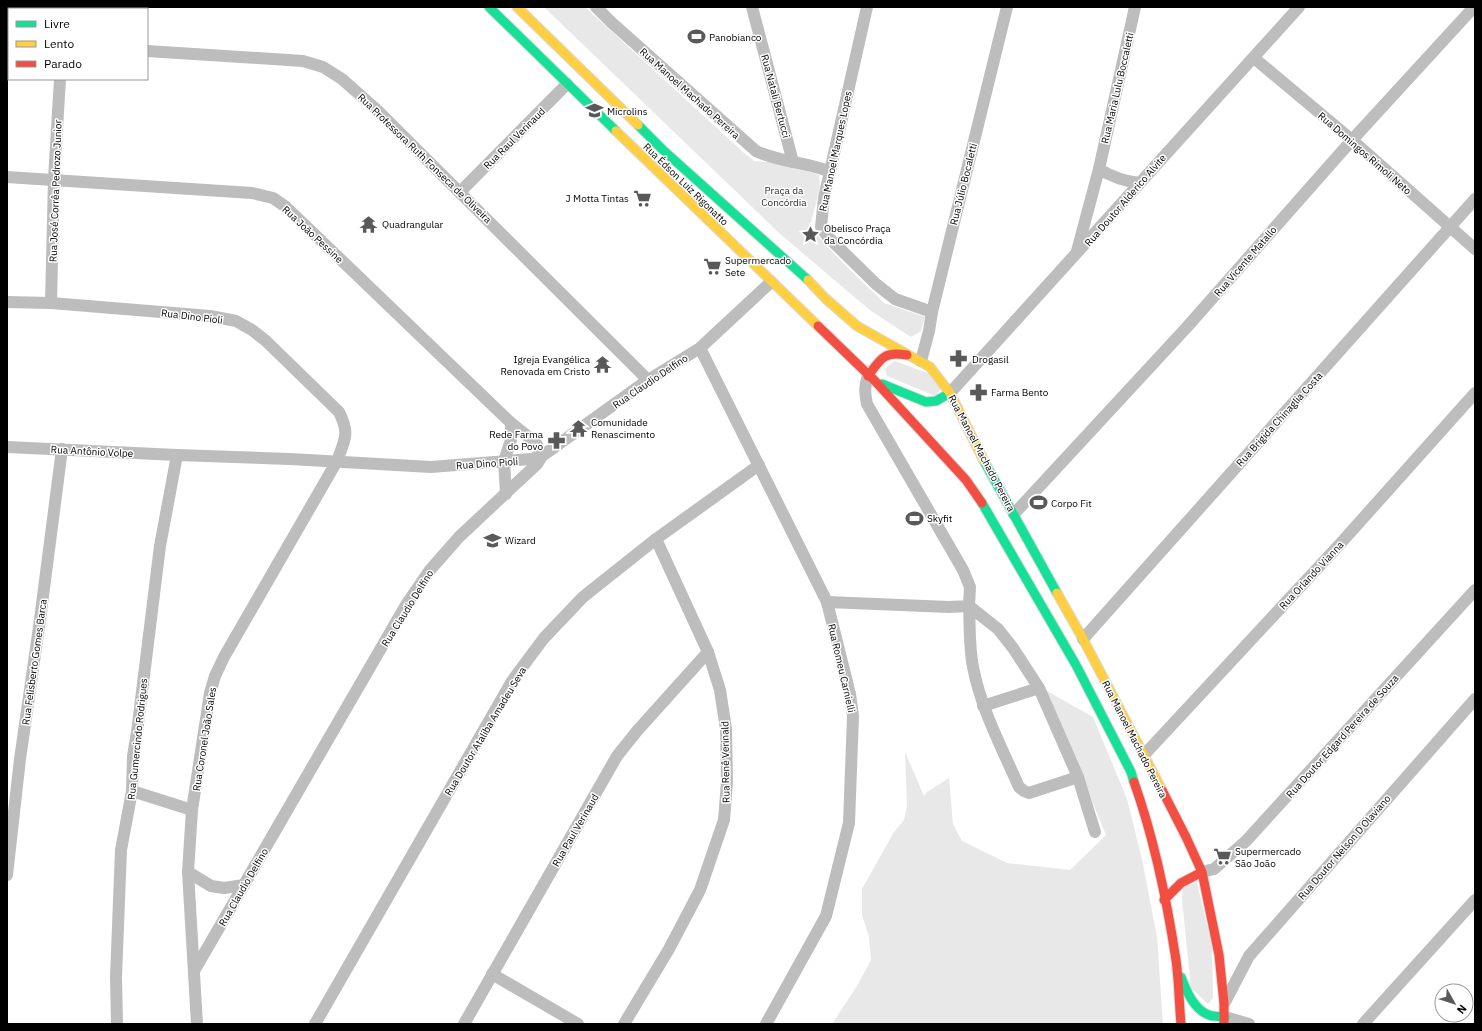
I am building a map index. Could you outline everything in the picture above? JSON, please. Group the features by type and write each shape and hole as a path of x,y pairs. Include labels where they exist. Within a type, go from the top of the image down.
{"main road":[{"name":"Rua Édson Luiz Rigonatto","path":"489,7 567,84 775,279 872,379"},
{"name":"Rua Manoel Machado Pereira","path":"517,7 663,150 749,229 805,277 825,298 857,326 930,367 950,393 983,459 1083,639 1144,755 1202,872 1218,955 1225,1021"},
{"path":"790,274 805,277"},
{"path":"907,355 893,352 881,358 872,379 926,402 936,401 950,393"},
{"name":"Rua Manoel Machado Pereira","path":"872,379 966,480 988,512 1076,665 1131,772 1144,810 1164,900 1176,961 1181,1024"},
{"path":"1164,900 1176,885 1202,872"},
{"path":"1176,961 1183,983 1200,1010 1225,1021"}],"street":[{"name":"Rua Manoel Machado Pereira","path":"596,7 751,147 767,157 828,171 830,170"},
{"name":"Rua Natali Bertucci","path":"752,7 793,162"},
{"name":"Rua Manoel Marques Lopes","path":"867,7 824,198 821,227 828,237 876,284 895,299 932,312"},
{"name":"Rua Júlio Bocaletti","path":"921,361 1007,7"},
{"name":"Rua Maria Lulu Boccaletti","path":"1077,254 1099,169 1135,7"},
{"name":"Rua Doutor Alderico Alvite","path":"950,393 1299,7"},
{"name":"Rua Vicente Matallo","path":"1014,514 1187,327 1352,140 1474,7"},
{"name":"Rua Professora Ruth Fonseca de Oliveira","path":"148,51 303,61 323,67 342,80 378,111 648,380"},
{"name":"Rua Domingos Rímoli Neto","path":"1254,58 1352,140 1475,250"},
{"name":"Rua José Corrêa Pedrozo Junior","path":"51,303 54,179 60,80"},
{"name":"Rua Raul Verinaud","path":"460,192 567,84"},
{"path":"1099,169 1112,177 1126,182 1139,183"},
{"name":"Rua João Pessine","path":"7,177 252,192 273,198 286,207 511,423 536,443 542,456"},
{"name":"Rua Brigida Chinaglia Costa","path":"1083,639 1475,198"},
{"name":"Rua Claudio Delfino","path":"194,970 406,606 426,576 459,538 537,464 542,456 648,380 700,348 775,279"},
{"name":"Rua Dino Pioli","path":"7,302 51,303 210,316 236,321 252,330 266,341 339,412 345,425 346,435 337,461"},
{"name":"Rua Romeu Carnielli","path":"700,348 827,602 850,694 853,716 849,823 826,916 766,1024"},
{"path":"872,379 865,383 867,404 962,570 970,587 969,606 972,662 983,706 1019,787 1029,793 1078,776"},
{"name":"Rua Orlando Vianna","path":"1144,755 1340,544 1475,394"},
{"path":"506,494 504,461 511,440 511,423"},
{"name":"Rua Antônio Volpe","path":"7,447 177,455"},
{"name":"Rua Felisberto Gomes Barca","path":"7,875 20,759 62,449"},
{"name":"Rua Dino Pioli","path":"177,455 337,461 431,467 531,459 542,456"},
{"name":"Rua Gumercindo Rodrigues","path":"117,1024 116,977 120,864 132,791 133,756 160,546 177,455"},
{"name":"Rua Coronel João Sales","path":"197,1024 188,872 192,810 210,693 215,676 244,622 337,461"},
{"name":"Rua Doutor Ataliba Amadeu Seva","path":"315,1024 512,681 544,638 583,597 656,539 759,465"},
{"name":"Rua Renê Verinald","path":"624,1024 669,949 700,890 724,820 727,782 726,730 720,690 708,652 656,539"},
{"name":"Rua Doutor Edgard Pereira de Souza","path":"1202,872 1214,869 1246,840 1475,590"},
{"path":"827,602 949,607 969,606 998,629 1013,648 1039,688 1078,776 1095,832"},
{"name":"Rua Paul Verinaud","path":"464,1024 617,756 637,731 708,652"},
{"path":"983,706 1039,688"},
{"name":"Rua Doutor Nelson D Olaviano","path":"1224,1003 1249,956 1475,699"},
{"path":"132,791 192,810"},
{"path":"188,872 211,886 224,888 244,885"},
{"path":"1363,1024 1475,900"},
{"path":"492,974 578,1024"},
{"path":"1225,1021 1249,1024"}],"green space":[{"path":"7,7 47,7 8,8 7,19"},
{"name":"Praça da Concórdia","path":"544,7 585,7 754,161 781,163 819,175 820,187 810,227 838,258 884,303 925,317 921,331 911,337 871,311 779,233"},
{"path":"895,361 930,374 941,389 935,396 887,376 885,370"},
{"path":"1047,691 1093,717 1127,799 1142,859 1157,937 1163,1024 832,1024 857,986 871,960 869,937 862,915 862,889 894,832 904,820 907,806 905,752 924,796 927,792 949,778 953,824 962,841 1007,863 1070,870 1106,835"},
{"path":"1197,883 1212,946 1213,998 1208,1004 1191,988 1182,899 1183,887"}],"traffic: fast":[{"path":"489,7 616,131"},
{"path":"638,125 663,150 808,280"},
{"path":"882,384 926,402 936,401 950,393"},
{"path":"984,461 1057,593"},
{"path":"982,503 1076,665 1131,772 1134,782"},
{"path":"1181,977 1191,999 1199,1009 1211,1016 1225,1017"}],"traffic: slow":[{"path":"517,7 638,125"},
{"path":"616,131 818,326"},
{"path":"808,280 825,298 857,326 930,367 950,393 984,461"},
{"path":"1057,593 1083,639 1162,790"}],"traffic: jam":[{"path":"818,326 875,381 966,480 982,503"},
{"path":"868,376 884,357 893,354 907,355"},
{"path":"1134,782 1154,847 1168,915 1177,968 1181,1024"},
{"path":"1162,790 1202,872 1219,955 1224,1003 1224,1024"},
{"path":"1164,900 1181,883 1202,872"}],"place":[{"name":"Panobianco","path":"696,37"},
{"name":"Microlins","path":"594,111"},
{"name":"J Motta Tintas","path":"642,198"},
{"name":"Quadrangular","path":"369,224"},
{"name":"Obelisco Praça da Concórdia","path":"811,234"},
{"name":"Supermercado Sete","path":"712,266"},
{"name":"Drogasil","path":"959,359"},
{"name":"Igreja Evangélica Renovada em Cristo","path":"603,365"},
{"name":"Farma Bento","path":"978,392"},
{"name":"Comunidade Renascimento","path":"578,428"},
{"name":"Rede Farma do Povo","path":"556,440"},
{"name":"Corpo Fit","path":"1038,503"},
{"name":"Skyfit","path":"914,518"},
{"name":"Wizard","path":"492,540"},
{"name":"Supermercado São João","path":"1222,857"}]}
